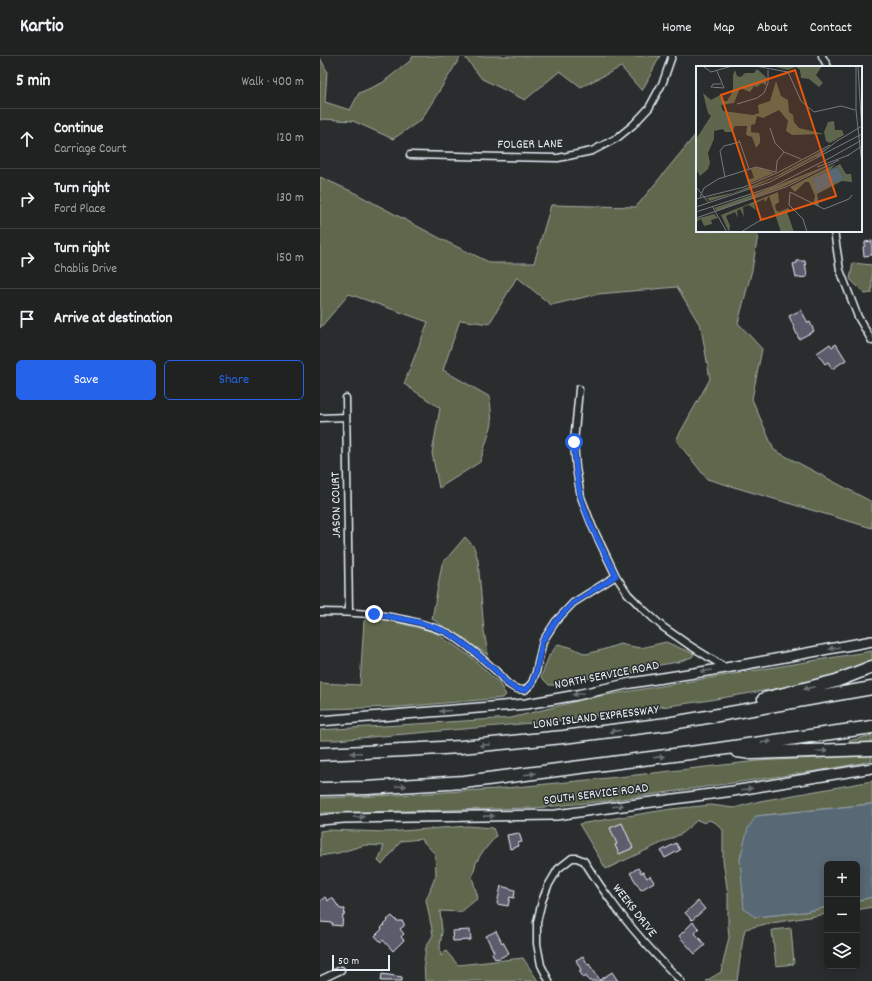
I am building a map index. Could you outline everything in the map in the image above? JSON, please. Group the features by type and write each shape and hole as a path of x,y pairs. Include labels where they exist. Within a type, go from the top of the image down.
{"highway":[{"path":"667,724 836,681 872,667"},
{"name":"LONG ISLAND EXPRESSWAY","path":"320,754 461,747 563,737 667,724 872,688"},
{"path":"320,789 367,788 464,782 713,750 872,727"},
{"path":"713,750 752,753 872,749"}],"main road":[{"name":"NORTH SERVICE ROAD","path":"320,721 526,704 631,683 726,668 872,641"},
{"name":"SOUTH SERVICE ROAD","path":"320,820 351,818 556,815 733,791 872,768"}],"street":[{"name":"FOLGER LANE","path":"410,155 558,158 592,151 617,138 633,125 649,108 663,82 672,56"},
{"path":"822,56 827,66"},
{"path":"834,232 840,270 858,317 872,341"},
{"path":"579,389 574,442 576,468 581,497 593,528 616,576 628,594 663,626 689,645 726,668"},
{"name":"JASON COURT","path":"346,398 349,612"},
{"path":"320,418 346,417"},
{"path":"320,612 374,614 402,618 430,626 448,633 464,644 510,686 518,690 525,690 532,683 536,672 542,642 556,621 573,603 616,576"},
{"name":"WEEKS DRIVE","path":"549,981 541,965 537,944 537,922 548,886 558,869 572,858 577,858 584,862 629,925 658,958 681,981"},
{"path":"320,980 341,970"}],"green space":[{"path":"413,56 461,56 421,120 393,139 353,121 320,120 320,58 327,71 325,102 350,110 359,93 382,83 410,61"},
{"path":"464,56 660,56 642,91 621,67 581,87 560,71 525,100 482,79"},
{"path":"696,134 696,232 756,232 758,235 752,270 738,323 762,349 752,399 774,450 872,502 872,528 707,479 676,440 710,379 701,327 677,287 598,294 551,305 517,277 489,324 460,320 443,370 490,397 492,424 480,462 439,488 432,453 440,408 404,384 428,322 349,294 320,328 320,177 353,192 449,243 491,263 534,263 551,205 636,207"},
{"path":"853,263 872,265 872,293 865,294 850,279"},
{"path":"465,537 474,547 478,560 484,631 488,655 432,619 442,564"},
{"path":"369,617 384,619 434,632 470,656 499,683 506,695 502,698 400,707 320,709 320,683 360,685 364,621"},
{"path":"666,642 694,654 692,657 678,662 660,665 632,673 572,680 557,685 549,685 541,677 549,656 558,644 570,647 586,654 620,644 640,648"},
{"path":"872,651 872,663 815,682 704,701 567,720 336,740 320,740 320,730 511,718 589,698"},
{"path":"872,735 872,744 849,745 849,741"},
{"path":"872,755 872,761 817,771 606,801 535,808 320,813 320,798 496,789 758,761"},
{"path":"872,781 872,803 870,804 756,816 755,917 804,912 824,908 824,914 745,929 737,981 706,981 721,972 729,937 728,895 723,860 723,830 716,823 709,820 705,823 697,820 683,833 606,869 579,824 671,809 711,805 734,808 760,801"},
{"path":"468,826 493,828 496,836 481,854 476,863 472,877 478,898 461,912 440,911 442,932 440,946 441,956 446,951 458,965 523,958 538,981 425,981 424,962 426,947 433,935 426,900 436,875 435,854 421,839 401,841 382,865 378,861 384,846 365,845 338,853 320,856 320,831 387,832"},
{"path":"872,897 872,907 860,909 860,900"},
{"path":"791,928 794,964 776,966 772,930"}],"water":[{"path":"872,804 872,897 860,900 860,861 824,861 824,908 804,912 755,917 744,909 740,859 748,828 756,816"}],"building":[{"path":"872,241 872,255 864,256 863,247 865,246 865,242"},
{"path":"797,261 805,261 807,277 796,278 793,264 797,263"},
{"path":"801,310 808,323 810,322 814,331 799,339 789,316"},
{"path":"830,344 832,347 836,344 846,360 832,369 828,362 825,364 817,353"},
{"path":"622,823 633,848 619,854 615,845 617,844 610,828"},
{"path":"519,833 522,842 518,843 519,846 510,849 507,835"},
{"path":"676,843 680,850 665,858 661,851"},
{"path":"638,868 647,878 650,876 654,882 641,890 630,873"},
{"path":"501,886 515,890 514,898 510,897 508,906 497,904"},
{"path":"325,897 328,901 332,897 340,909 345,909 342,926 332,925 333,923 320,922 320,901"},
{"path":"698,901 705,909 692,920 685,913"},
{"path":"392,916 397,921 402,921 404,923 404,926 400,929 404,934 401,937 404,940 393,951 383,940 381,942 375,936 388,921 387,920"},
{"path":"693,922 699,929 695,933 705,945 695,954 679,936"},
{"path":"470,930 471,940 453,941 452,931"},
{"path":"496,931 509,953 498,959 495,959 492,953 494,952 486,936"},
{"path":"583,956 600,980 612,972 618,981 589,981 586,976 584,978 579,971 581,970 576,960"},
{"path":"382,974 402,977 402,981 381,981"}],"route":[{"path":"374,614 402,618 448,633 464,644 510,686 518,690 525,690 532,683 536,672 542,642 556,621 573,603 616,576 593,528 581,497 576,468 574,442"}]}
